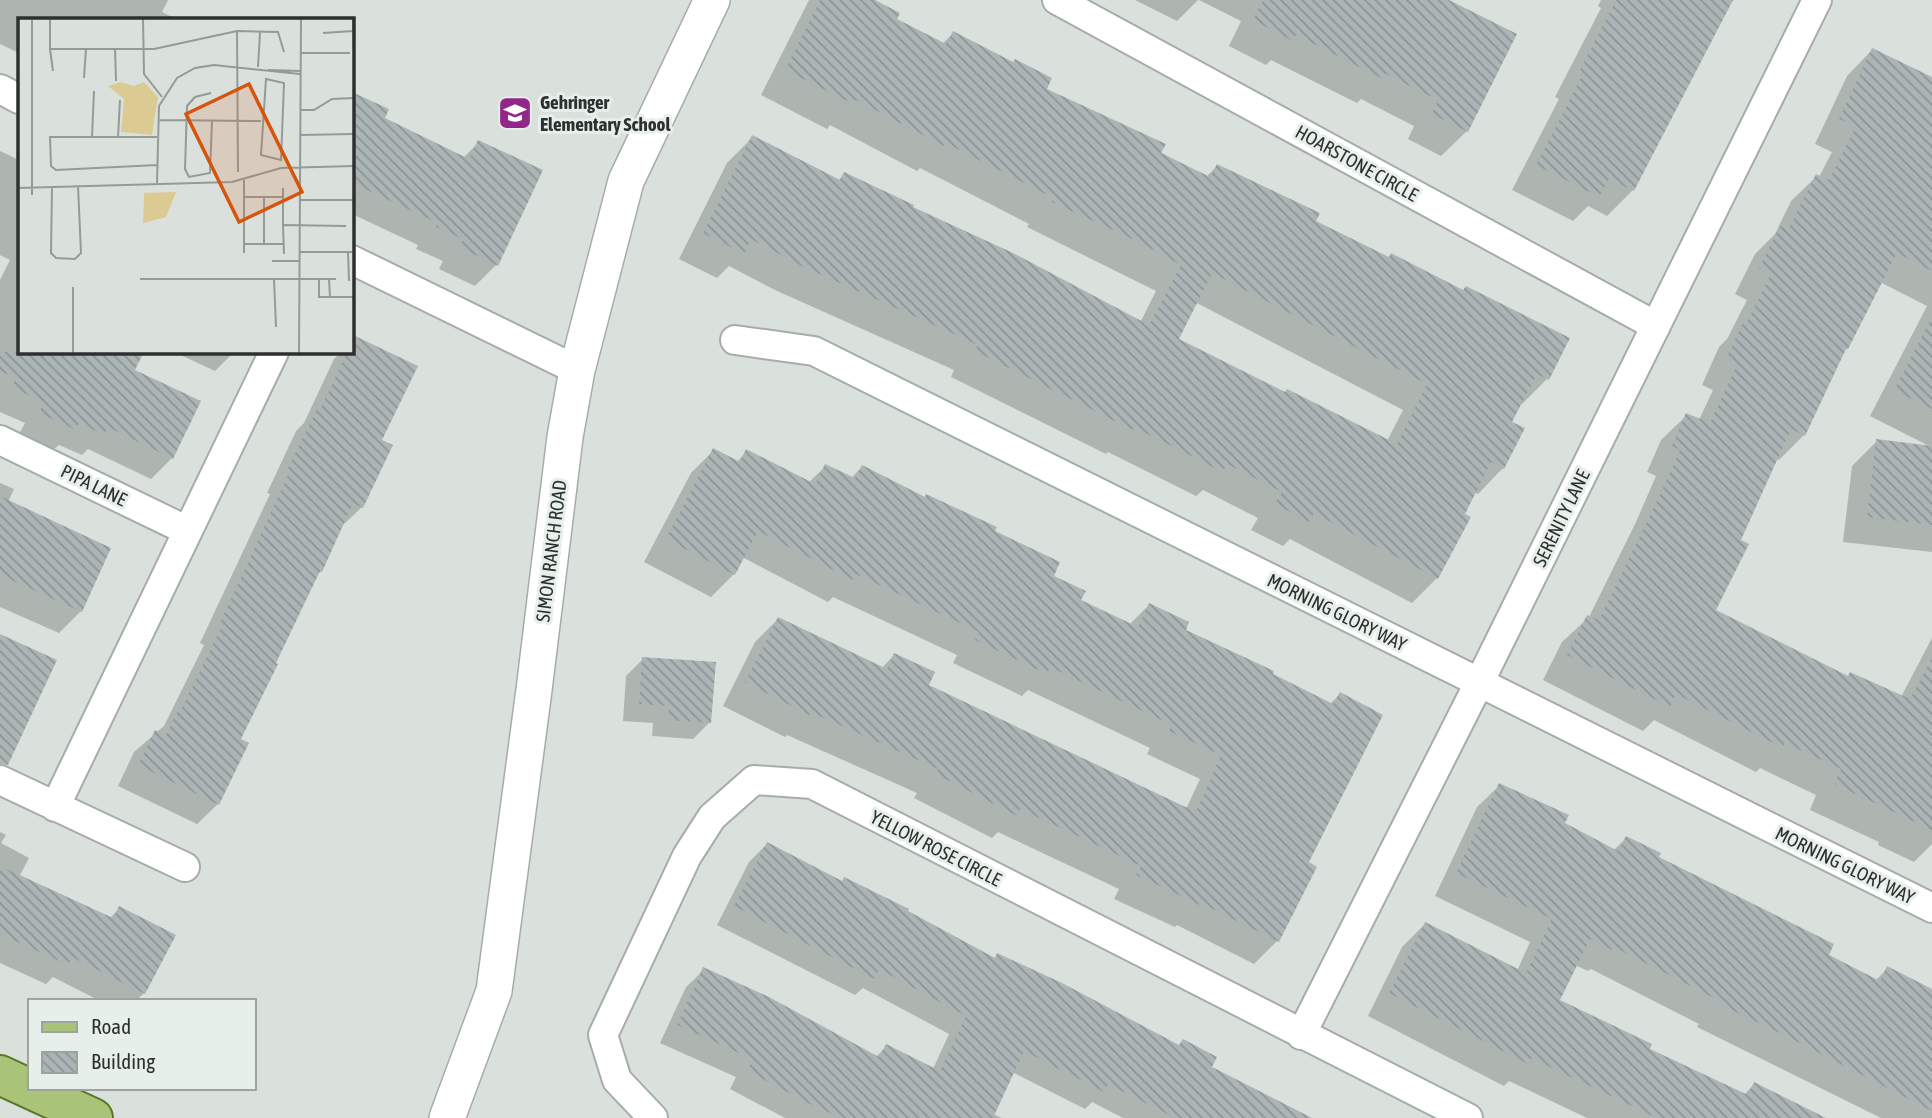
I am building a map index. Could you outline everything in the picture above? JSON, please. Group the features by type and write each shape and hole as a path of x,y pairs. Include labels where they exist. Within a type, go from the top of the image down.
{"main road":[{"path":"0,1075 28,1088"},
{"path":"32,1090 93,1118"}],"street":[{"name":"SIMON RANCH ROAD","path":"447,1118 494,991 565,437 577,370 626,181 712,0"},
{"name":"HOARSTONE CIRCLE","path":"1057,0 1656,326"},
{"name":"SERENITY LANE","path":"1301,1035 1479,683 1817,0"},
{"path":"0,89 18,98"},
{"path":"354,261 577,370"},
{"name":"MORNING GLORY WAY","path":"735,341 814,351 1932,908"},
{"path":"55,807 273,354"},
{"name":"PIPA LANE","path":"0,440 188,531"},
{"path":"0,780 185,867"},
{"name":"YELLOW ROSE CIRCLE","path":"653,1118 617,1080 603,1035 687,856 712,817 754,780 812,784 1468,1118"}],"building":[{"path":"820,0 875,0 900,13 897,19 946,44 953,31 1013,62 1015,59 1052,78 1047,89 1166,144 1161,153 1210,177 1217,164 1320,213 1316,221 1389,257 1391,253 1463,290 1466,286 1570,338 1549,380 1537,374 1512,422 1525,428 1504,469 1491,462 1465,514 1471,517 1438,579 1314,513 1309,522 1275,504 1282,492 1227,464 1223,472 1134,427 1133,430 975,351 978,345 800,265 751,239 744,254 703,233 752,135 840,180 844,172 914,205 913,207 1013,253 1149,325 1181,265 1139,242 1052,202 1053,198 946,143 944,146 856,100 853,104 785,70","holes":["1212,273 1427,384 1397,444 1179,339"]},
{"path":"1263,0 1449,0 1517,34 1468,132 1432,114 1438,100 1386,74 1383,79 1296,35 1293,41 1253,20"},
{"path":"1616,0 1733,0 1634,191 1609,179 1599,197 1536,165 1583,74 1579,72"},
{"path":"1872,48 1932,77 1932,271 1897,253 1846,349 1805,436 1791,429 1741,540 1749,544 1716,610 1848,676 1850,672 1910,699 1932,658 1932,830 1834,784 1841,769 1785,743 1783,748 1676,694 1670,707 1567,655 1587,615 1599,620 1680,450 1672,446 1686,413 1710,423 1737,365 1726,359 1744,320 1747,322 1771,274 1759,268 1780,226 1788,230 1816,174 1829,180 1856,126 1839,119"},
{"path":"354,93 389,109 385,118 469,159 478,140 543,170 498,266 459,247 463,239 436,227 438,223 354,184"},
{"path":"1932,317 1932,409 1894,390"},
{"path":"355,336 418,366 382,440 393,445 363,508 353,503 322,572 320,571 241,739 249,743 219,805 138,765 155,730 166,735 179,709 181,710 223,624 220,623 289,473 286,472 317,409 320,410 346,354 354,354"},
{"path":"0,352 143,354 135,370 201,401 173,459 108,427 104,435 79,423 76,430 39,413 44,402 11,387 16,378 0,371"},
{"path":"1876,439 1932,446 1932,525 1867,517"},
{"path":"713,448 740,462 746,449 815,484 825,464 855,478 862,465 925,497 926,494 997,527 995,531 1060,562 1054,576 1086,591 1081,600 1138,627 1149,603 1189,622 1186,630 1274,671 1273,674 1333,704 1340,692 1383,715 1309,862 1317,867 1279,942 1201,903 1200,905 1136,875 1141,866 1020,809 1017,816 936,774 938,769 811,712 809,715 745,682 778,617 887,669 894,653 935,672 929,685 1196,812 1221,755 1169,731 1172,725 1050,667 1047,674 975,640 979,632 856,574 853,580 758,531 735,575 666,539"},
{"path":"0,496 111,548 82,612 0,575"},
{"path":"0,634 57,660 8,765 0,764"},
{"path":"642,657 716,662 711,723 668,720 669,706 639,704"},
{"path":"1499,783 1569,815 1565,823 1618,851 1626,836 1661,853 1659,857 1834,944 1829,955 1880,981 1887,966 1932,989 1932,1111 1719,1004 1720,1001 1614,947 1612,950 1590,939 1560,1000 1652,1044 1650,1049 1748,1095 1754,1082 1826,1118 1657,1118 1531,1058 1528,1064 1389,993 1425,922 1526,973 1552,919 1456,873"},
{"path":"767,842 842,881 844,877 909,909 908,911 995,958 997,953 1062,983 1179,1045 1183,1039 1217,1057 1212,1067 1312,1118 1175,1118 1108,1084 1104,1092 1024,1051 993,1118 841,1118 810,1104 747,1071 753,1059 677,1025 703,967 769,997 879,1057 886,1044 940,1071 966,1016 879,969 874,979 734,906"},
{"path":"0,866 113,918 119,906 176,935 145,994 72,957 68,965 0,934"}],"place":[{"name":"Gehringer Elementary School","path":"515,113"}]}
